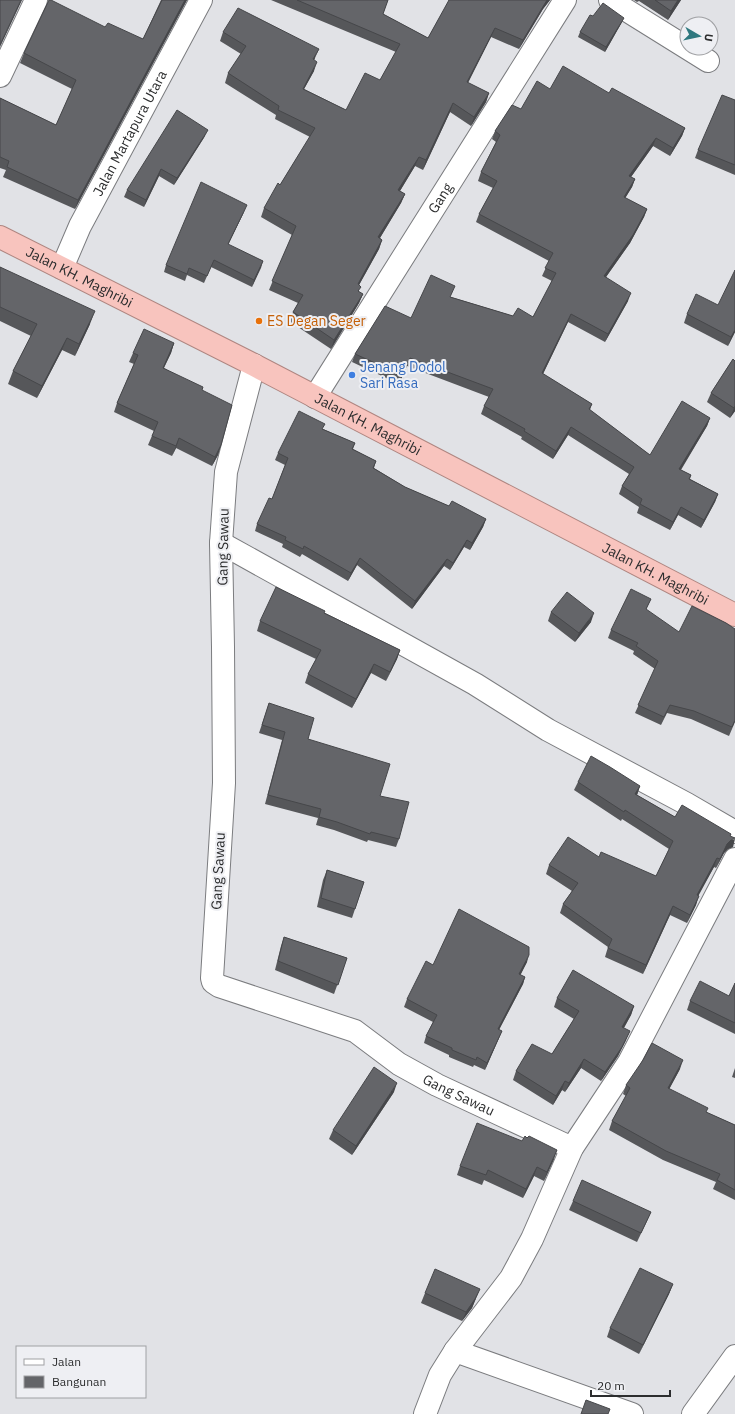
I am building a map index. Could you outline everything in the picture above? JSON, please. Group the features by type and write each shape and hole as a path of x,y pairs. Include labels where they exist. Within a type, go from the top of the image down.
{"highway":[{"name":"Jalan KH. Maghribi","path":"0,238 254,365 735,615"}],"street":[{"path":"0,76 36,0"},
{"name":"Jalan Martapura Utara","path":"62,268 80,226 201,0"},
{"name":"Gang","path":"315,397 565,0"},
{"path":"610,0 708,61"},
{"name":"Gang Sawau","path":"254,365 226,472 221,543 224,647 224,783 217,904 211,974 213,982 219,986 355,1031 405,1068 437,1085 572,1148"},
{"path":"221,543 475,684 548,730 687,804 735,832"},
{"path":"425,1414 440,1375 455,1352 511,1278 532,1239 572,1148 629,1062 735,859"},
{"path":"455,1352 632,1414"},
{"path":"693,1414 735,1356"}],"building":[{"path":"0,0 21,0 0,45"},
{"path":"49,0 105,27 108,23 143,39 162,0 185,0 78,200 7,167 9,161 0,157 0,98 56,125 76,80 24,53"},
{"path":"297,0 388,0 383,14 428,38 449,0 547,0 523,40 495,28 467,82 489,93 474,117 453,103 426,160 419,157 398,190 405,194 378,237 382,240 358,284 361,287 358,291 363,294 334,340 293,312 303,295 272,281 296,226 264,208 278,183 280,185 315,128 278,110 279,106 228,73 246,46 223,32 238,8 319,49 313,59 317,62 303,89 346,110 365,73 380,80 400,44"},
{"path":"655,0 678,0 671,11"},
{"path":"603,3 624,18 606,47 580,32 590,15 593,16"},
{"path":"563,66 609,93 612,88 685,128 673,148 656,138 629,176 635,179 624,197 647,209 633,235 604,276 631,293 608,334 571,314 542,373 592,404 589,409 650,455 682,401 710,418 679,469 691,475 689,479 718,494 704,520 681,507 673,522 640,504 642,499 622,486 634,467 571,427 556,451 524,431 525,429 484,406 493,389 410,358 402,375 355,354 385,306 411,318 431,275 455,286 450,297 513,316 518,308 533,317 556,273 545,268 553,253 479,214 497,181 481,172 500,135 495,131 512,105 521,109 537,81 550,89"},
{"path":"722,95 735,100 735,165 698,150"},
{"path":"177,110 208,130 177,178 161,169 146,200 127,190"},
{"path":"201,182 247,205 228,244 263,261 254,280 214,260 207,276 189,268 187,274 166,265"},
{"path":"0,267 95,311 79,344 67,338 42,386 13,371 37,324 0,307"},
{"path":"735,270 735,330 731,337 687,314 696,294 718,305"},
{"path":"144,329 174,343 163,368 203,387 202,390 232,405 221,445 215,457 179,438 176,446 152,436 158,422 117,403 138,355 133,353"},
{"path":"733,359 735,361 734,408 711,393"},
{"path":"299,411 325,424 322,429 355,443 352,449 376,461 373,468 405,487 449,506 452,501 486,519 472,543 467,540 453,563 447,559 415,601 360,558 351,573 304,546 303,549 285,540 286,537 257,524 269,498 272,499 288,458 278,453"},
{"path":"276,587 325,611 324,613 400,650 390,672 374,664 356,699 308,674 321,650 260,621"},
{"path":"631,589 651,599 646,609 679,632 692,606 735,629 735,720 732,727 694,711 670,705 664,717 638,705 658,661 636,646 638,643 611,630"},
{"path":"567,592 594,613 579,633 551,612"},
{"path":"269,703 314,718 308,739 390,764 380,796 409,802 399,839 371,832 370,834 319,817 321,809 268,795 285,732 262,725"},
{"path":"591,756 640,786 635,794 675,817 682,805 731,834 730,836 735,838 727,844 720,859 717,858 697,895 699,896 690,915 673,906 646,965 608,948 612,939 563,904 578,883 549,865 568,837 599,857 601,852 656,876 673,841 625,810 624,812 578,782"},
{"path":"327,870 364,882 355,909 321,898"},
{"path":"459,909 529,947 529,955 519,974 525,977 498,1029 502,1031 487,1063 477,1057 476,1060 452,1050 452,1048 426,1036 437,1015 407,999 426,961 433,965"},
{"path":"284,937 347,958 338,985 278,961"},
{"path":"573,970 634,1006 622,1027 630,1031 622,1047 605,1072 584,1059 569,1083 565,1081 556,1096 516,1071 532,1044 552,1054 579,1011 557,998"},
{"path":"700,981 729,996 735,983 735,1023 690,1001"},
{"path":"652,1043 683,1060 668,1088 708,1108 706,1112 735,1125 735,1190 717,1180 720,1174 666,1151 612,1121 630,1088 626,1085 643,1060"},
{"path":"374,1067 397,1083 356,1146 333,1130"},
{"path":"477,1123 522,1141 525,1136 527,1138 529,1136 557,1150 547,1172 537,1167 526,1189 488,1170 486,1175 460,1166"},
{"path":"582,1180 651,1212 641,1233 573,1201"},
{"path":"640,1268 673,1284 643,1345 610,1328"},
{"path":"435,1269 480,1289 466,1312 425,1293"},
{"path":"586,1400 610,1409 608,1414 581,1414"}],"place":[{"name":"ES Degan Seger","path":"259,321"},
{"name":"Jenang Dodol Sari Rasa","path":"352,375"}]}
